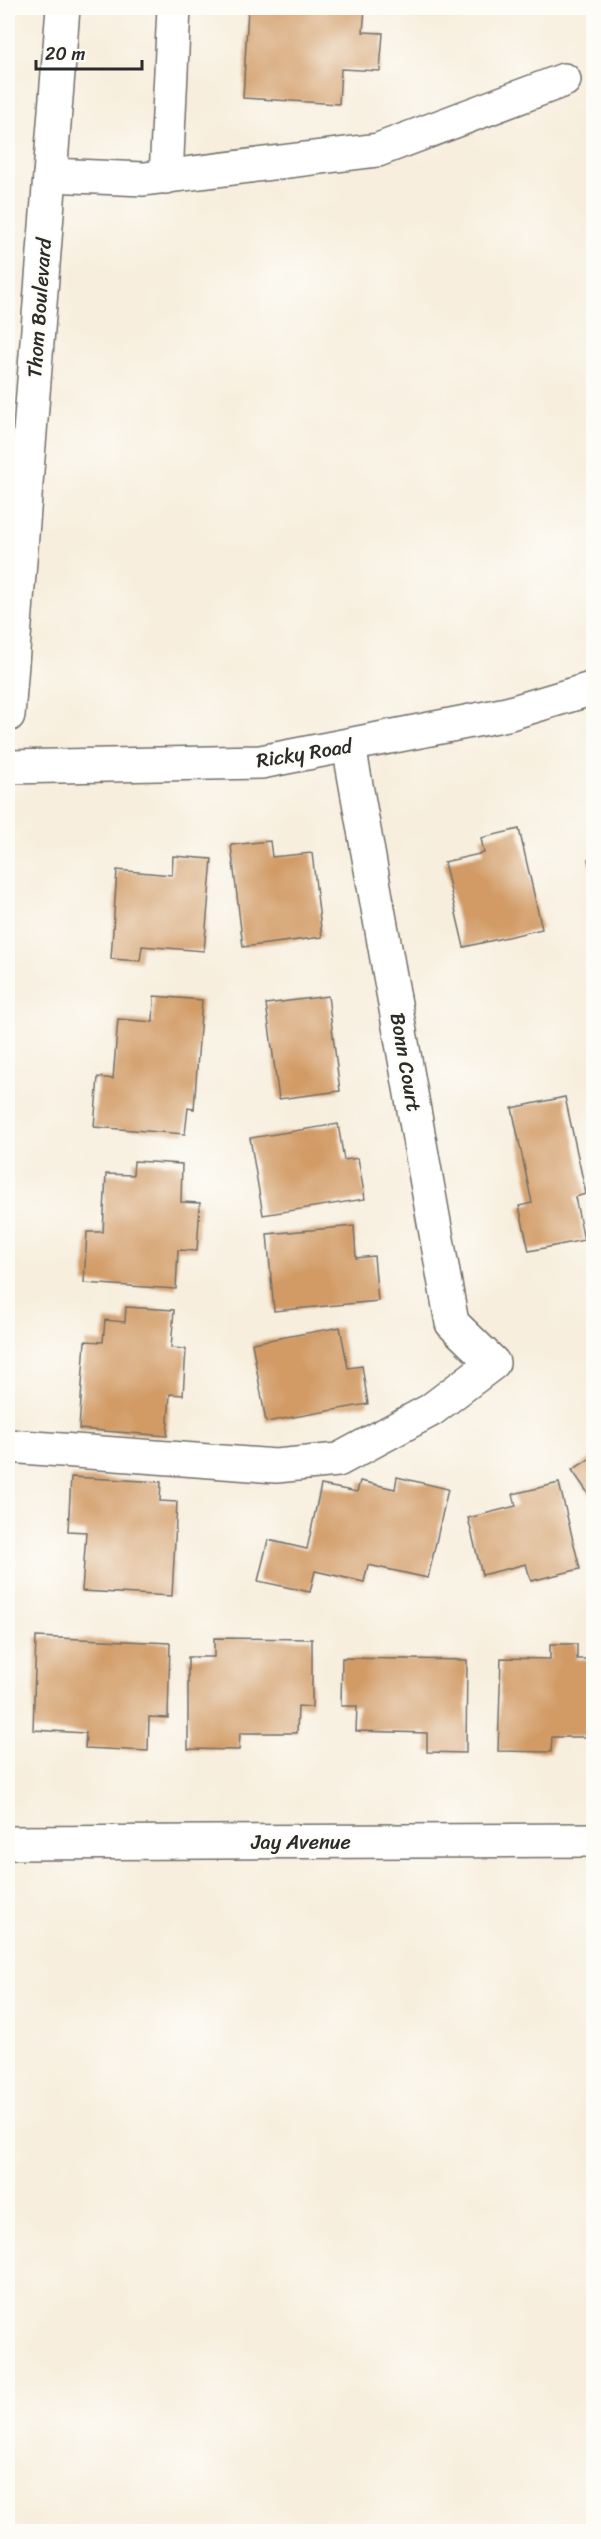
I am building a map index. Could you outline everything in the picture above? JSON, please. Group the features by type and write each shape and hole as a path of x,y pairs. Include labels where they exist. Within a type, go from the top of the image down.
{"street":[{"name":"Thom Boulevard","path":"8,715 63,8"},
{"path":"166,177 174,8"},
{"path":"50,175 144,179 378,150 564,80"},
{"name":"Ricky Road","path":"8,767 261,762 507,714 594,688"},
{"name":"Bonn Court","path":"8,1446 276,1466 338,1460 431,1410 493,1362 452,1323 349,746"},
{"name":"Jay Avenue","path":"8,1843 594,1840"}],"building":[{"path":"248,8 365,8 363,32 383,33 380,71 341,69 339,104 243,98"},
{"path":"519,829 542,929 464,947 444,862 484,853 481,838"},
{"path":"270,841 272,857 312,853 322,937 243,947 231,845"},
{"path":"173,856 212,859 204,951 142,946 140,961 111,959 117,870 172,875"},
{"path":"594,858 594,876 593,877 588,859"},
{"path":"154,996 202,1000 194,1109 188,1108 185,1134 94,1127 98,1077 113,1079 118,1019 153,1022"},
{"path":"328,996 340,1091 279,1099 266,1004"},
{"path":"565,1097 586,1194 575,1197 584,1240 529,1251 519,1206 532,1203 512,1108"},
{"path":"338,1124 344,1160 358,1158 365,1199 263,1215 250,1138"},
{"path":"134,1161 182,1164 181,1202 200,1203 197,1251 178,1250 176,1289 84,1283 87,1232 103,1232 106,1174 133,1175"},
{"path":"354,1226 356,1258 374,1256 378,1301 274,1311 267,1234"},
{"path":"126,1307 174,1310 171,1348 186,1349 183,1395 170,1394 167,1436 79,1429 85,1341 103,1342 105,1320 125,1322"},
{"path":"340,1327 348,1368 362,1366 368,1404 266,1422 252,1343"},
{"path":"594,1456 594,1502 572,1470"},
{"path":"71,1477 161,1482 160,1501 177,1502 172,1596 82,1591 86,1532 68,1531"},
{"path":"397,1477 448,1489 428,1578 368,1565 364,1582 315,1571 310,1592 258,1581 268,1540 307,1549 321,1485 357,1492 360,1481 395,1489"},
{"path":"559,1483 580,1569 531,1581 526,1564 482,1575 468,1518 516,1506 513,1494"},
{"path":"36,1637 170,1643 168,1718 149,1717 148,1751 85,1748 86,1733 33,1730"},
{"path":"214,1638 312,1639 312,1707 298,1706 297,1733 240,1733 239,1750 188,1749 188,1657 214,1657"},
{"path":"550,1644 577,1644 577,1659 594,1659 594,1731 588,1731 588,1737 552,1737 551,1752 498,1751 501,1658 550,1659"},
{"path":"342,1658 467,1660 466,1753 427,1752 427,1733 356,1731 357,1706 341,1706"}]}
